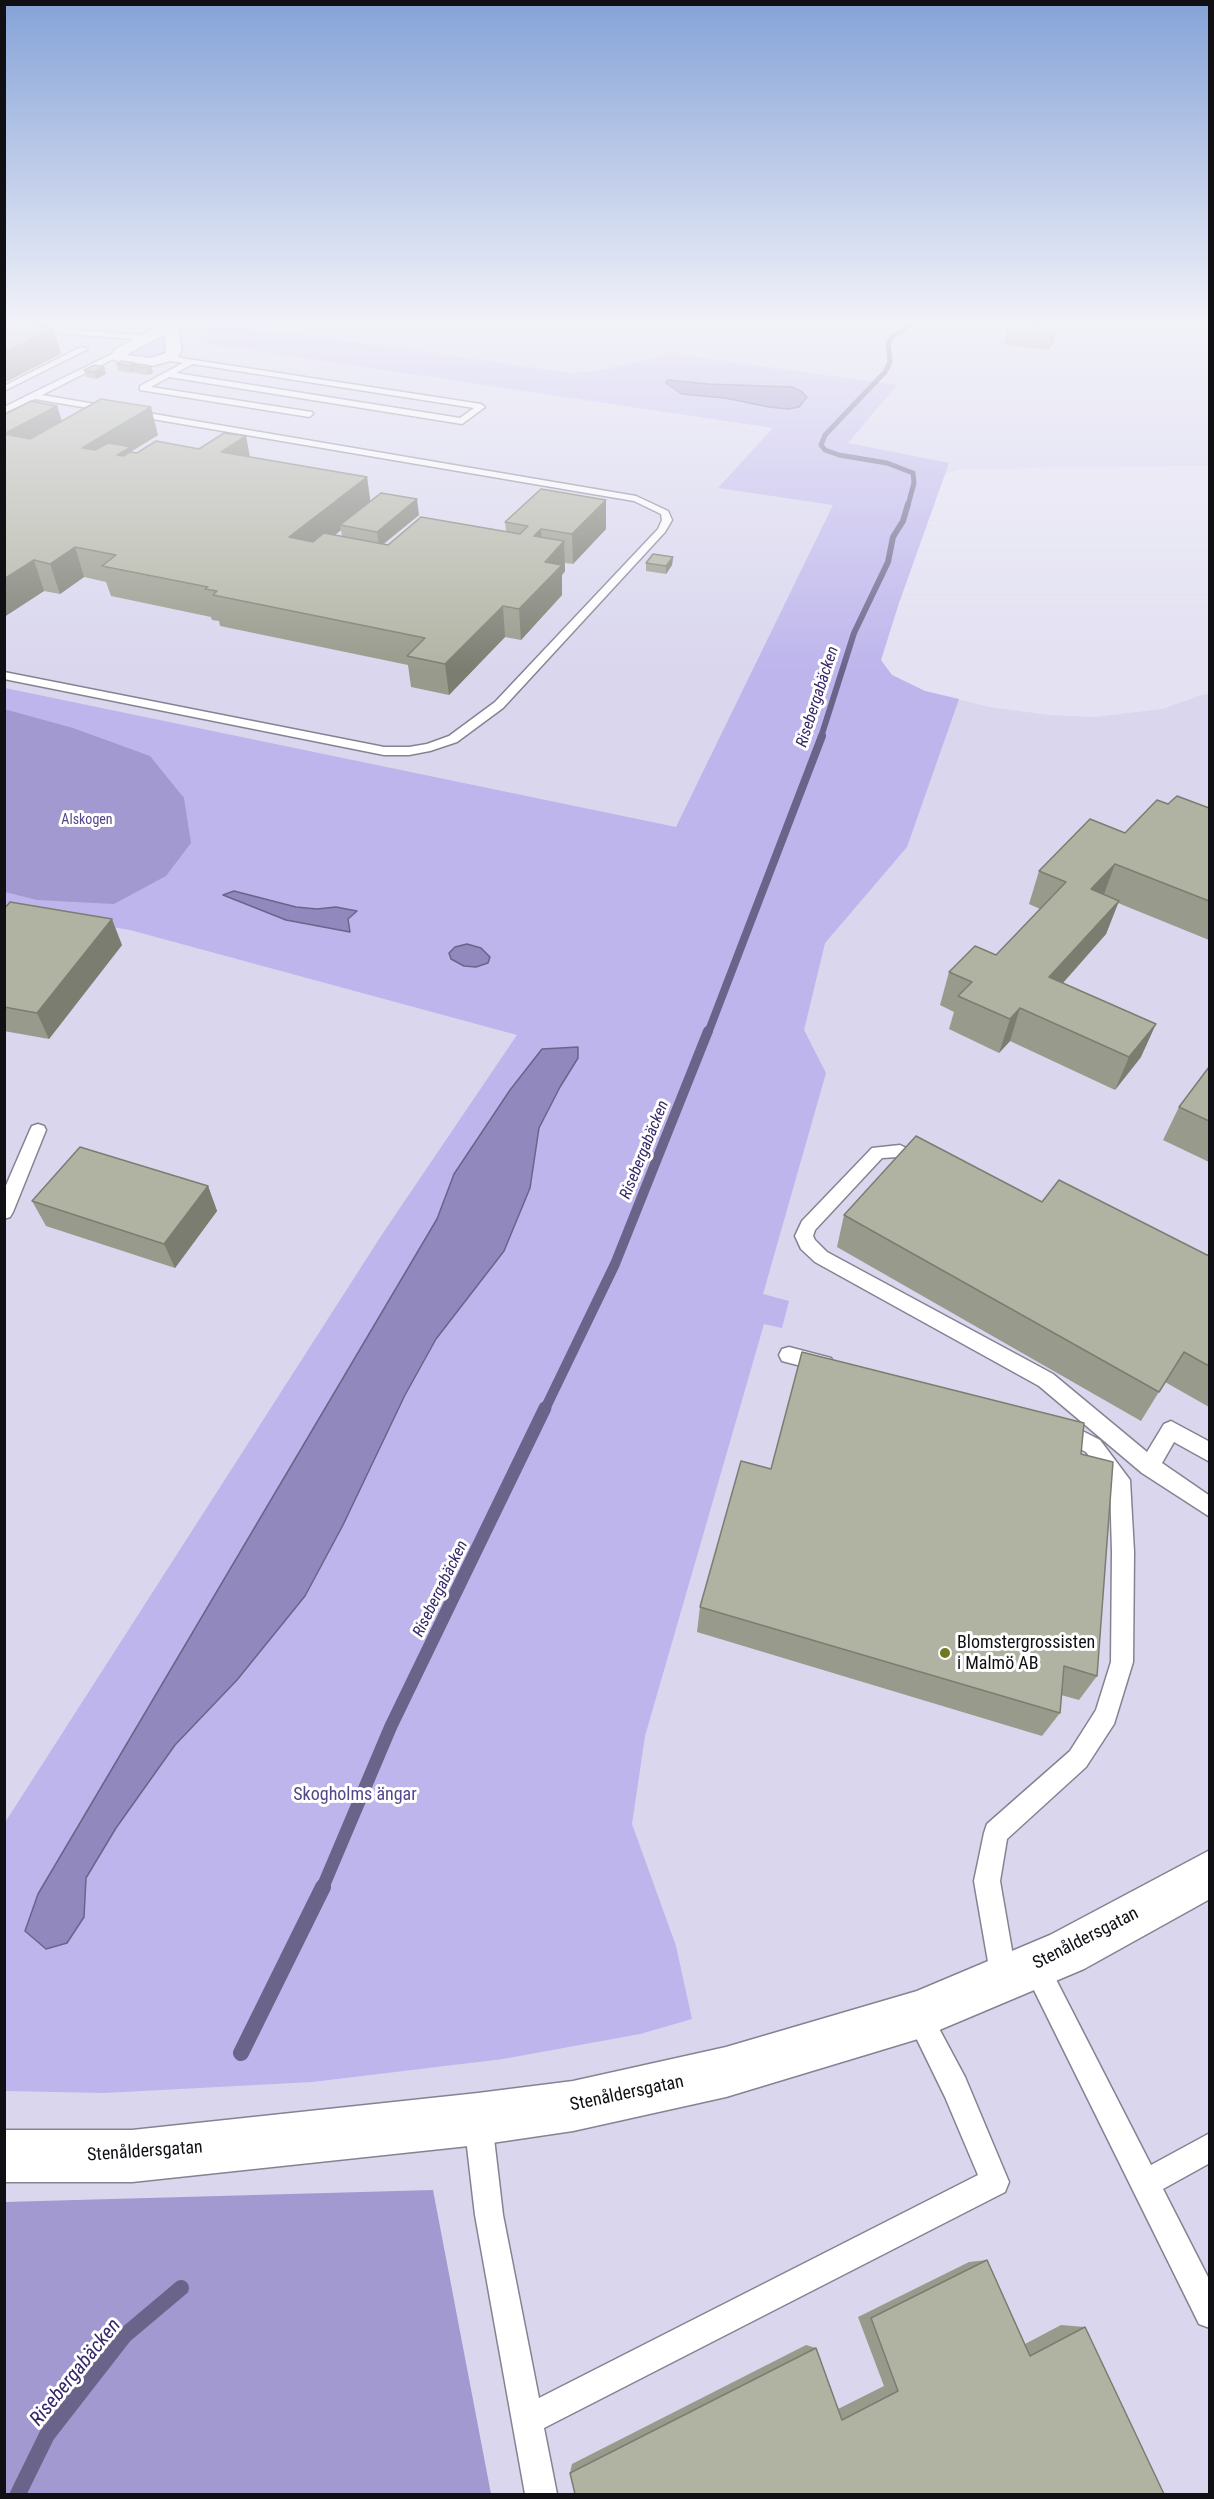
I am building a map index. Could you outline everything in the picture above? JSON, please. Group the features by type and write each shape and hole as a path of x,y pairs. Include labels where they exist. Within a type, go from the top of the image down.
{"street":[{"name":"Stenåldersgatan","path":"4,2156 132,2156 478,2119 573,2106 726,2072 918,2015 1067,1952 1209,1873"}],"lane":[{"path":"4,675 384,751 409,751 430,747 453,739 499,705 662,530 667,520 665,513 636,499 284,439"},
{"path":"4,1212 38,1130"},
{"path":"941,1173 900,1151 878,1152 808,1226 804,1236 807,1244 821,1257 1046,1380 1123,1448 1209,1508"},
{"path":"789,1355 846,1369"},
{"path":"1040,1417 1093,1446 1120,1479 1123,1552 1122,1662 1106,1716 1078,1759 996,1833 987,1881 1019,1972 1144,2184 1209,2313"},
{"path":"1149,1467 1172,1430 1209,1453"},
{"path":"527,2420 995,2182 954,2087 918,2015"},
{"path":"478,2119 489,2216 541,2494"},
{"path":"1144,2184 1209,2147"}],"shaded area":[{"path":"5,439 1209,439 1209,466 960,469 947,473 942,481 881,660 892,675 925,691 989,707 1049,715 1095,717 1163,709 1209,694 1209,2494 5,2494"},
{"path":"234,891 296,907 317,909 336,907 357,911 348,919 350,932 286,920 223,895"},
{"path":"467,944 481,948 490,957 488,963 476,967 464,966 451,959 449,953 455,947"},
{"path":"578,1047 578,1058 539,1128 530,1188 504,1251 436,1339 405,1395 343,1525 305,1596 237,1680 175,1745 116,1828 86,1878 84,1917 67,1943 46,1949 25,1931 38,1894 437,1219 454,1174 510,1090 542,1049"}],"green space":[{"name":"Skogholms ängar","path":"763,439 852,439 848,443 949,463 881,660 892,675 925,691 959,699 907,847 825,943 804,1030 826,1073 763,1294 789,1301 782,1328 764,1324 645,1736 632,1824 676,1946 692,2019 640,2034 503,2059 312,2082 104,2093 5,2091 4,1824 383,1233 517,1035 130,930 5,909 5,688 676,827 833,505 718,488"},
{"name":"Alskogen","path":"4,709 73,728 150,756 184,798 191,843 166,876 114,904 37,900 5,892"},
{"path":"433,2190 491,2494 5,2494 5,2202"}],"building":[{"path":"4,439 98,439 82,448 95,450 108,443 131,447 117,455 124,456 130,452 137,453 156,441 199,449 215,439 242,439 221,452 367,477 289,537 313,542 324,533 388,545 421,517 520,534 528,526 505,522 541,489 606,500 572,534 541,529 534,536 564,541 545,562 562,565 519,609 503,606 445,664 407,656 425,638 213,595 217,591 205,589 208,587 102,566 116,555 75,547 50,564 34,560 4,579"},
{"path":"381,493 417,499 377,532 340,525"},
{"path":"653,554 673,557 666,566 646,563"},
{"path":"1177,796 1209,808 1209,901 1115,864 1091,889 1119,901 1049,977 1156,1024 1129,1057 1020,1008 1010,1019 958,996 972,982 949,972 975,946 996,955 1066,882 1039,871 1090,819 1125,833 1157,800 1168,804"},
{"path":"10,902 112,919 37,1013 4,1007 4,909"},
{"path":"1209,1067 1209,1121 1179,1107"},
{"path":"916,1136 1042,1202 1059,1180 1209,1256 1209,1366 1184,1352 1159,1392 844,1215"},
{"path":"80,1147 208,1186 164,1244 32,1201"},
{"path":"802,1352 1084,1423 1081,1454 1113,1462 1097,1676 1064,1666 1060,1713 700,1607 741,1461 771,1469"},
{"path":"987,2260 1030,2356 1085,2327 1164,2494 575,2494 570,2473 816,2348 842,2420 898,2391 871,2318"}],"waterway":[{"name":"Risebergabäcken","path":"824,439 821,445 825,450 839,455 887,463 913,473 914,483 908,505"},
{"name":"Risebergabäcken","path":"821,737 854,633 888,562 893,537 903,521 908,504"},
{"name":"Risebergabäcken","path":"708,1033 822,736"},
{"name":"Risebergabäcken","path":"545,1409 615,1264 708,1031"},
{"name":"Risebergabäcken","path":"322,1889 391,1726 545,1408"},
{"name":"Risebergabäcken","path":"241,2053 323,1887"},
{"name":"Risebergabäcken","path":"18,2494 47,2435 124,2336 181,2288"}],"place":[{"name":"Blomstergrossisten i Malmö AB","path":"945,1653"}]}
